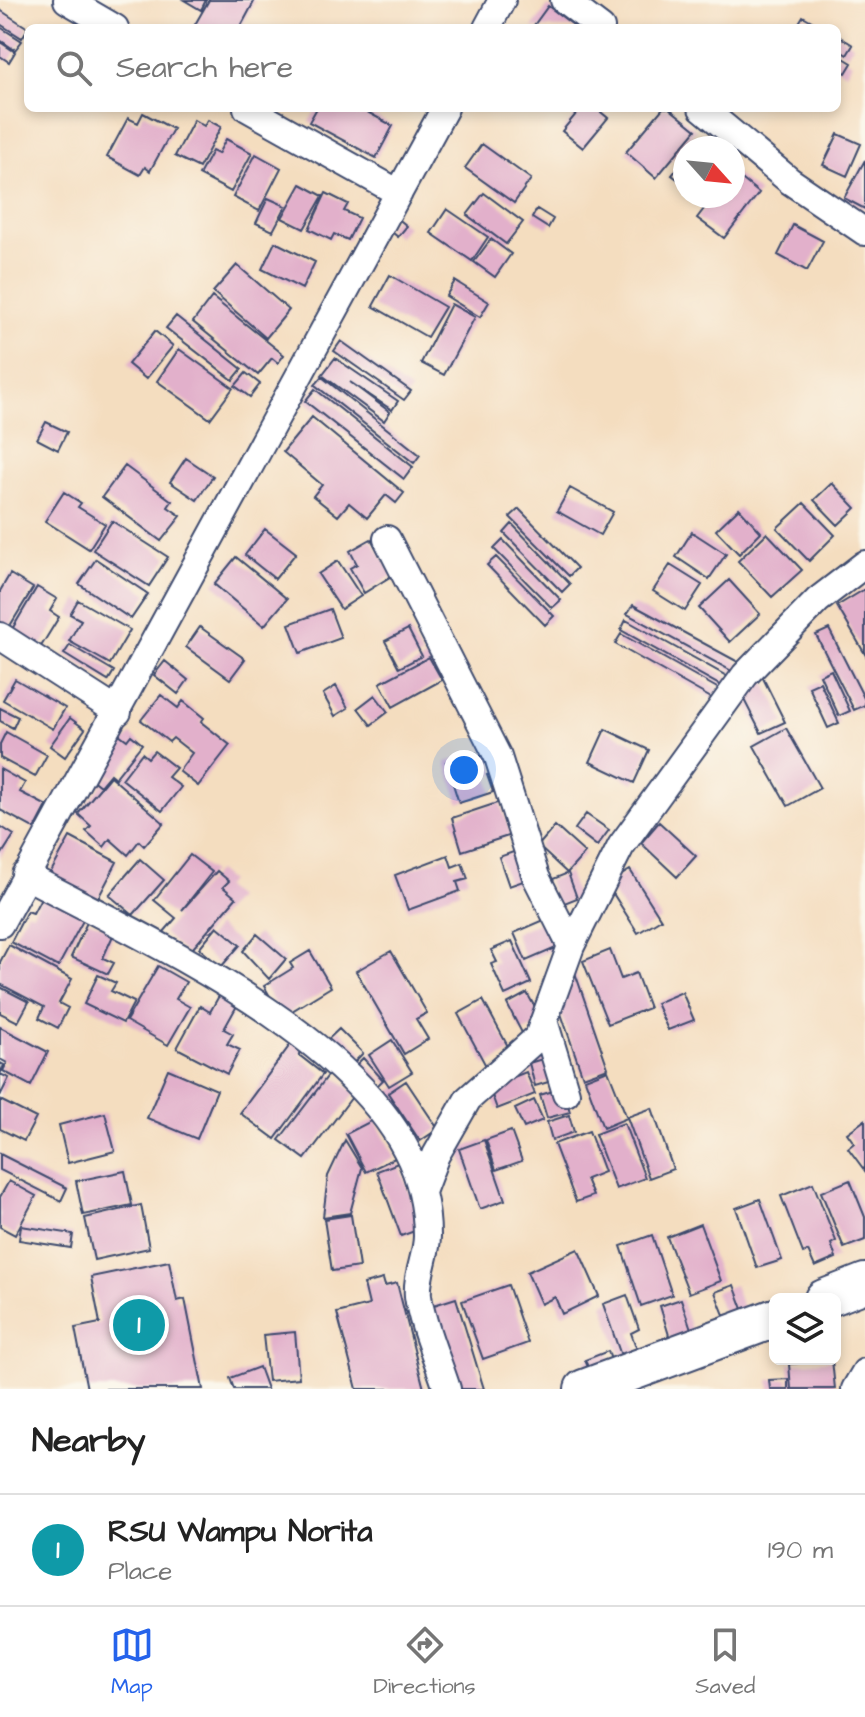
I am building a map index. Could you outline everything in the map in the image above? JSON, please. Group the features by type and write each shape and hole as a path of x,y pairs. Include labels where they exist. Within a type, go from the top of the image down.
{"highway":[{"path":"839,1293 865,1283"},
{"path":"584,1389 769,1320"}],"street":[{"path":"67,0 108,24"},
{"path":"489,24 502,0"},
{"path":"564,0 596,24"},
{"path":"254,112 399,193"},
{"path":"0,924 443,112"},
{"path":"707,112 790,181 865,232"},
{"path":"387,539 498,757 536,877 571,946"},
{"path":"422,1192 436,1155 468,1099 527,1050 545,1024 571,946 621,846 745,675 818,600 865,564"},
{"path":"0,636 118,712"},
{"path":"25,875 222,982 291,1029 355,1083 384,1114 409,1156 422,1192 427,1235 418,1295 447,1389"},
{"path":"545,1024 566,1093"},
{"path":"855,1389 865,1372"}],"building":[{"path":"184,0 206,0 201,10"},
{"path":"209,0 255,0 242,24 195,24"},
{"path":"548,6 572,24 535,24"},
{"path":"0,10 24,25 24,35 22,38 0,24"},
{"path":"803,16 817,24 798,24"},
{"path":"0,27 22,41 15,50 0,40"},
{"path":"841,38 853,45 847,55 841,51"},
{"path":"0,42 15,52 9,62 0,56"},
{"path":"841,56 852,63 846,73 841,70"},
{"path":"315,112 367,112 393,126 376,158 309,122"},
{"path":"578,112 601,112 608,118 583,148 562,131"},
{"path":"660,112 674,112 696,130 691,136 673,136 673,158 656,178 626,152"},
{"path":"143,113 173,129 150,171 145,167 140,175 107,157 128,118 138,123"},
{"path":"194,120 204,126 208,120 221,127 199,168 175,156"},
{"path":"838,134 861,144 847,176 823,165"},
{"path":"226,139 252,153 231,192 199,175 212,151 218,154"},
{"path":"482,144 531,179 514,203 465,168"},
{"path":"256,154 281,168 259,211 233,197"},
{"path":"865,160 865,209 844,198"},
{"path":"745,182 759,193 724,238 697,218 705,208 745,208"},
{"path":"301,184 323,196 304,229 282,218"},
{"path":"326,193 348,204 344,211 359,218 348,240 334,234 331,240 309,229"},
{"path":"484,193 523,222 506,244 467,215"},
{"path":"268,198 286,206 273,231 256,223"},
{"path":"447,209 488,237 472,261 431,233"},
{"path":"537,209 553,219 548,228 532,218"},
{"path":"396,217 407,226 398,237 387,228"},
{"path":"793,225 823,241 807,271 778,255"},
{"path":"491,239 511,254 495,277 474,262"},
{"path":"275,242 315,262 302,289 262,269"},
{"path":"237,265 289,310 266,338 213,292"},
{"path":"390,275 445,307 427,337 373,306"},
{"path":"455,281 489,302 480,317 446,296"},
{"path":"212,297 284,355 278,363 272,358 258,375 193,322"},
{"path":"451,304 475,317 444,375 421,363"},
{"path":"176,316 242,369 233,380 166,328"},
{"path":"155,331 173,346 146,379 128,364"},
{"path":"341,341 411,391 404,400 334,351"},
{"path":"179,349 233,388 210,419 157,381"},
{"path":"335,358 398,401 392,410 350,382 390,412 384,421 322,375"},
{"path":"246,373 260,384 250,397 235,386"},
{"path":"322,377 420,455 414,463 315,385"},
{"path":"315,389 413,467 404,479 305,401"},
{"path":"312,417 404,493 396,503 386,495 367,518 349,503 338,516 313,496 322,485 283,452"},
{"path":"46,422 67,432 58,450 37,439"},
{"path":"186,458 213,476 197,500 170,482"},
{"path":"125,466 172,501 168,507 181,516 161,541 102,497"},
{"path":"832,483 856,508 838,525 814,500"},
{"path":"570,488 613,512 600,535 557,511"},
{"path":"64,492 81,503 78,507 105,524 89,549 45,521"},
{"path":"804,503 835,535 809,561 777,528"},
{"path":"739,508 761,532 739,554 716,530"},
{"path":"519,509 577,568 569,576 510,517"},
{"path":"112,521 168,557 149,586 93,550"},
{"path":"512,524 570,584 562,592 504,533"},
{"path":"265,529 296,553 275,579 245,555"},
{"path":"692,532 726,554 709,579 676,557"},
{"path":"767,533 802,570 772,597 738,561"},
{"path":"371,539 393,575 364,593 350,568 357,564 350,551"},
{"path":"503,540 561,600 552,608 494,549"},
{"path":"236,557 287,599 264,626 214,584"},
{"path":"496,557 554,616 545,625 487,565"},
{"path":"96,559 148,594 131,619 79,584"},
{"path":"338,561 361,596 341,609 318,574"},
{"path":"670,565 702,585 685,611 653,591"},
{"path":"10,574 33,588 8,629 0,624 0,591"},
{"path":"729,580 760,614 730,642 699,608"},
{"path":"37,587 57,599 50,611 59,617 37,653 8,636"},
{"path":"865,589 865,654 837,606"},
{"path":"78,600 130,630 110,664 69,641 81,620 70,614"},
{"path":"633,605 740,663 735,673 627,614"},
{"path":"330,609 341,638 300,653 289,624"},
{"path":"626,620 730,678 725,688 621,630"},
{"path":"200,627 245,659 230,679 186,647"},
{"path":"408,629 422,656 399,668 385,641"},
{"path":"829,629 865,700 865,705 854,710 816,635"},
{"path":"621,634 719,689 713,699 615,644"},
{"path":"70,645 114,671 108,681 64,654"},
{"path":"429,657 442,680 393,707 380,683"},
{"path":"165,661 188,680 178,694 154,675"},
{"path":"831,670 850,711 839,716 820,675"},
{"path":"762,676 785,722 761,733 738,688"},
{"path":"15,679 65,708 53,729 3,700"},
{"path":"820,682 839,723 828,728 809,687"},
{"path":"336,686 348,708 335,716 323,694"},
{"path":"161,695 178,708 183,701 204,718 201,722 230,745 198,786 179,771 192,753 173,738 169,742 141,720"},
{"path":"375,695 388,712 371,725 358,708"},
{"path":"0,708 18,717 13,728 0,721"},
{"path":"70,718 85,729 65,757 50,746"},
{"path":"786,728 820,788 788,806 754,746"},
{"path":"605,729 649,750 634,783 590,762"},
{"path":"115,731 127,740 131,735 142,744 115,778 110,774 100,786 86,775"},
{"path":"6,732 47,755 35,777 0,758 0,744"},
{"path":"154,751 176,768 168,777 181,787 162,811 122,779 142,753 148,758"},
{"path":"476,753 478,757 489,754 495,773 487,775 493,792 459,803 446,762"},
{"path":"0,769 25,783 20,792 47,806 35,829 0,810"},
{"path":"110,776 164,823 144,846 139,841 128,855 110,839 104,847 86,831 91,826 78,814"},
{"path":"500,802 511,835 462,851 452,818"},
{"path":"586,814 609,830 597,846 575,829"},
{"path":"659,822 696,856 677,877 641,843"},
{"path":"0,826 14,835 0,857"},
{"path":"555,826 585,853 567,873 538,846"},
{"path":"70,837 117,862 94,906 46,881"},
{"path":"522,849 532,878 509,886 499,857"},
{"path":"190,855 212,872 182,910 217,871 229,881 223,887 236,898 187,955 163,933 176,918 154,900"},
{"path":"448,855 452,867 462,863 468,879 457,882 460,891 408,910 395,875"},
{"path":"140,859 164,880 133,915 109,895"},
{"path":"630,870 661,919 638,933 607,884"},
{"path":"568,873 577,898 557,906 548,881"},
{"path":"44,892 86,915 58,967 11,942 27,911 33,913"},
{"path":"88,920 115,931 103,958 114,963 108,974 71,957"},
{"path":"544,920 556,948 526,961 514,933"},
{"path":"217,926 240,945 221,967 199,948"},
{"path":"257,934 286,959 269,979 243,951"},
{"path":"512,941 531,983 505,995 491,964 497,962 491,950"},
{"path":"9,945 72,979 59,1003 68,1008 58,1028 39,1018 44,1007 0,984 0,962"},
{"path":"610,950 621,979 636,973 649,1008 608,1024 583,961"},
{"path":"310,951 331,987 282,1017 264,986 293,968 290,963"},
{"path":"391,951 427,1013 416,1019 428,1039 404,1054 356,971"},
{"path":"572,964 608,1068 583,1077 557,1002"},
{"path":"158,966 186,982 176,999 190,1007 168,1045 126,1021"},
{"path":"98,975 116,983 111,991 134,1002 123,1023 84,1004"},
{"path":"0,987 29,1002 18,1022 0,1013"},
{"path":"682,992 694,1020 668,1030 656,1003"},
{"path":"527,993 543,1022 522,1033 507,1004"},
{"path":"220,994 238,1004 224,1029 233,1034 227,1044 240,1050 227,1074 177,1048 200,1006 210,1012"},
{"path":"483,1000 511,1052 486,1066 458,1014"},
{"path":"0,1027 48,1052 31,1086 3,1071 7,1063 0,1059"},
{"path":"339,1029 363,1053 346,1071 321,1046"},
{"path":"392,1040 412,1072 389,1086 369,1055"},
{"path":"293,1041 304,1049 299,1055 323,1074 275,1139 240,1113"},
{"path":"549,1057 555,1080 535,1086 529,1063"},
{"path":"363,1058 383,1080 370,1093 350,1071"},
{"path":"168,1069 217,1090 197,1139 147,1118"},
{"path":"608,1070 627,1118 603,1128 585,1079"},
{"path":"526,1072 535,1094 497,1109 489,1087"},
{"path":"330,1073 355,1093 305,1159 279,1140"},
{"path":"0,1074 9,1078 0,1096"},
{"path":"406,1081 438,1129 420,1141 388,1093"},
{"path":"563,1088 570,1112 547,1118 540,1095"},
{"path":"0,1100 36,1118 24,1141 0,1129"},
{"path":"534,1100 543,1120 524,1128 515,1109"},
{"path":"652,1108 673,1169 649,1178 627,1117"},
{"path":"105,1113 115,1151 68,1163 59,1125"},
{"path":"569,1115 574,1132 552,1140 547,1122"},
{"path":"375,1119 395,1158 366,1172 346,1134"},
{"path":"865,1120 865,1171 848,1148 854,1143 847,1133"},
{"path":"624,1123 645,1178 616,1189 595,1134"},
{"path":"511,1131 522,1161 496,1170 486,1140"},
{"path":"589,1131 604,1172 586,1179 593,1196 576,1202 554,1144"},
{"path":"345,1140 362,1168 350,1213 323,1217 328,1176"},
{"path":"484,1140 505,1200 480,1209 459,1149"},
{"path":"0,1154 67,1188 61,1201 0,1170"},
{"path":"398,1163 423,1228 401,1236 377,1171"},
{"path":"125,1171 132,1205 83,1215 76,1181"},
{"path":"850,1180 865,1217 865,1240 844,1248 821,1192"},
{"path":"9,1181 36,1196 15,1235 0,1227 0,1197"},
{"path":"813,1183 836,1241 831,1244 836,1258 815,1267 808,1251 803,1253 781,1196"},
{"path":"760,1199 782,1260 757,1268 736,1208"},
{"path":"141,1205 149,1248 94,1260 85,1218"},
{"path":"351,1215 359,1267 332,1271 324,1219"},
{"path":"700,1224 721,1281 689,1293 667,1237"},
{"path":"21,1226 73,1234 71,1248 19,1240"},
{"path":"652,1235 672,1295 641,1306 621,1246"},
{"path":"578,1249 599,1296 562,1314 555,1297 541,1304 527,1272"},
{"path":"169,1261 177,1301 185,1299 203,1389 87,1389 75,1328 100,1323 91,1277"},
{"path":"383,1279 385,1286 397,1283 424,1389 357,1389 337,1313 369,1305 364,1284"},
{"path":"508,1285 528,1343 483,1359 462,1301"},
{"path":"734,1285 746,1317 728,1325 715,1292"},
{"path":"627,1295 639,1329 631,1333 640,1358 624,1364 603,1304"},
{"path":"456,1298 484,1389 457,1389 431,1306"},
{"path":"681,1299 694,1338 672,1345 660,1306"},
{"path":"295,1332 299,1378 268,1381 263,1335"},
{"path":"608,1351 612,1363 590,1372 585,1360"},
{"path":"789,1365 833,1365 835,1389 791,1389"},
{"path":"259,1367 267,1389 234,1389 230,1378"},
{"path":"788,1379 788,1389 770,1389 769,1380"}],"place":[{"name":"RSU Wampu Norita","path":"139,1325"}]}
